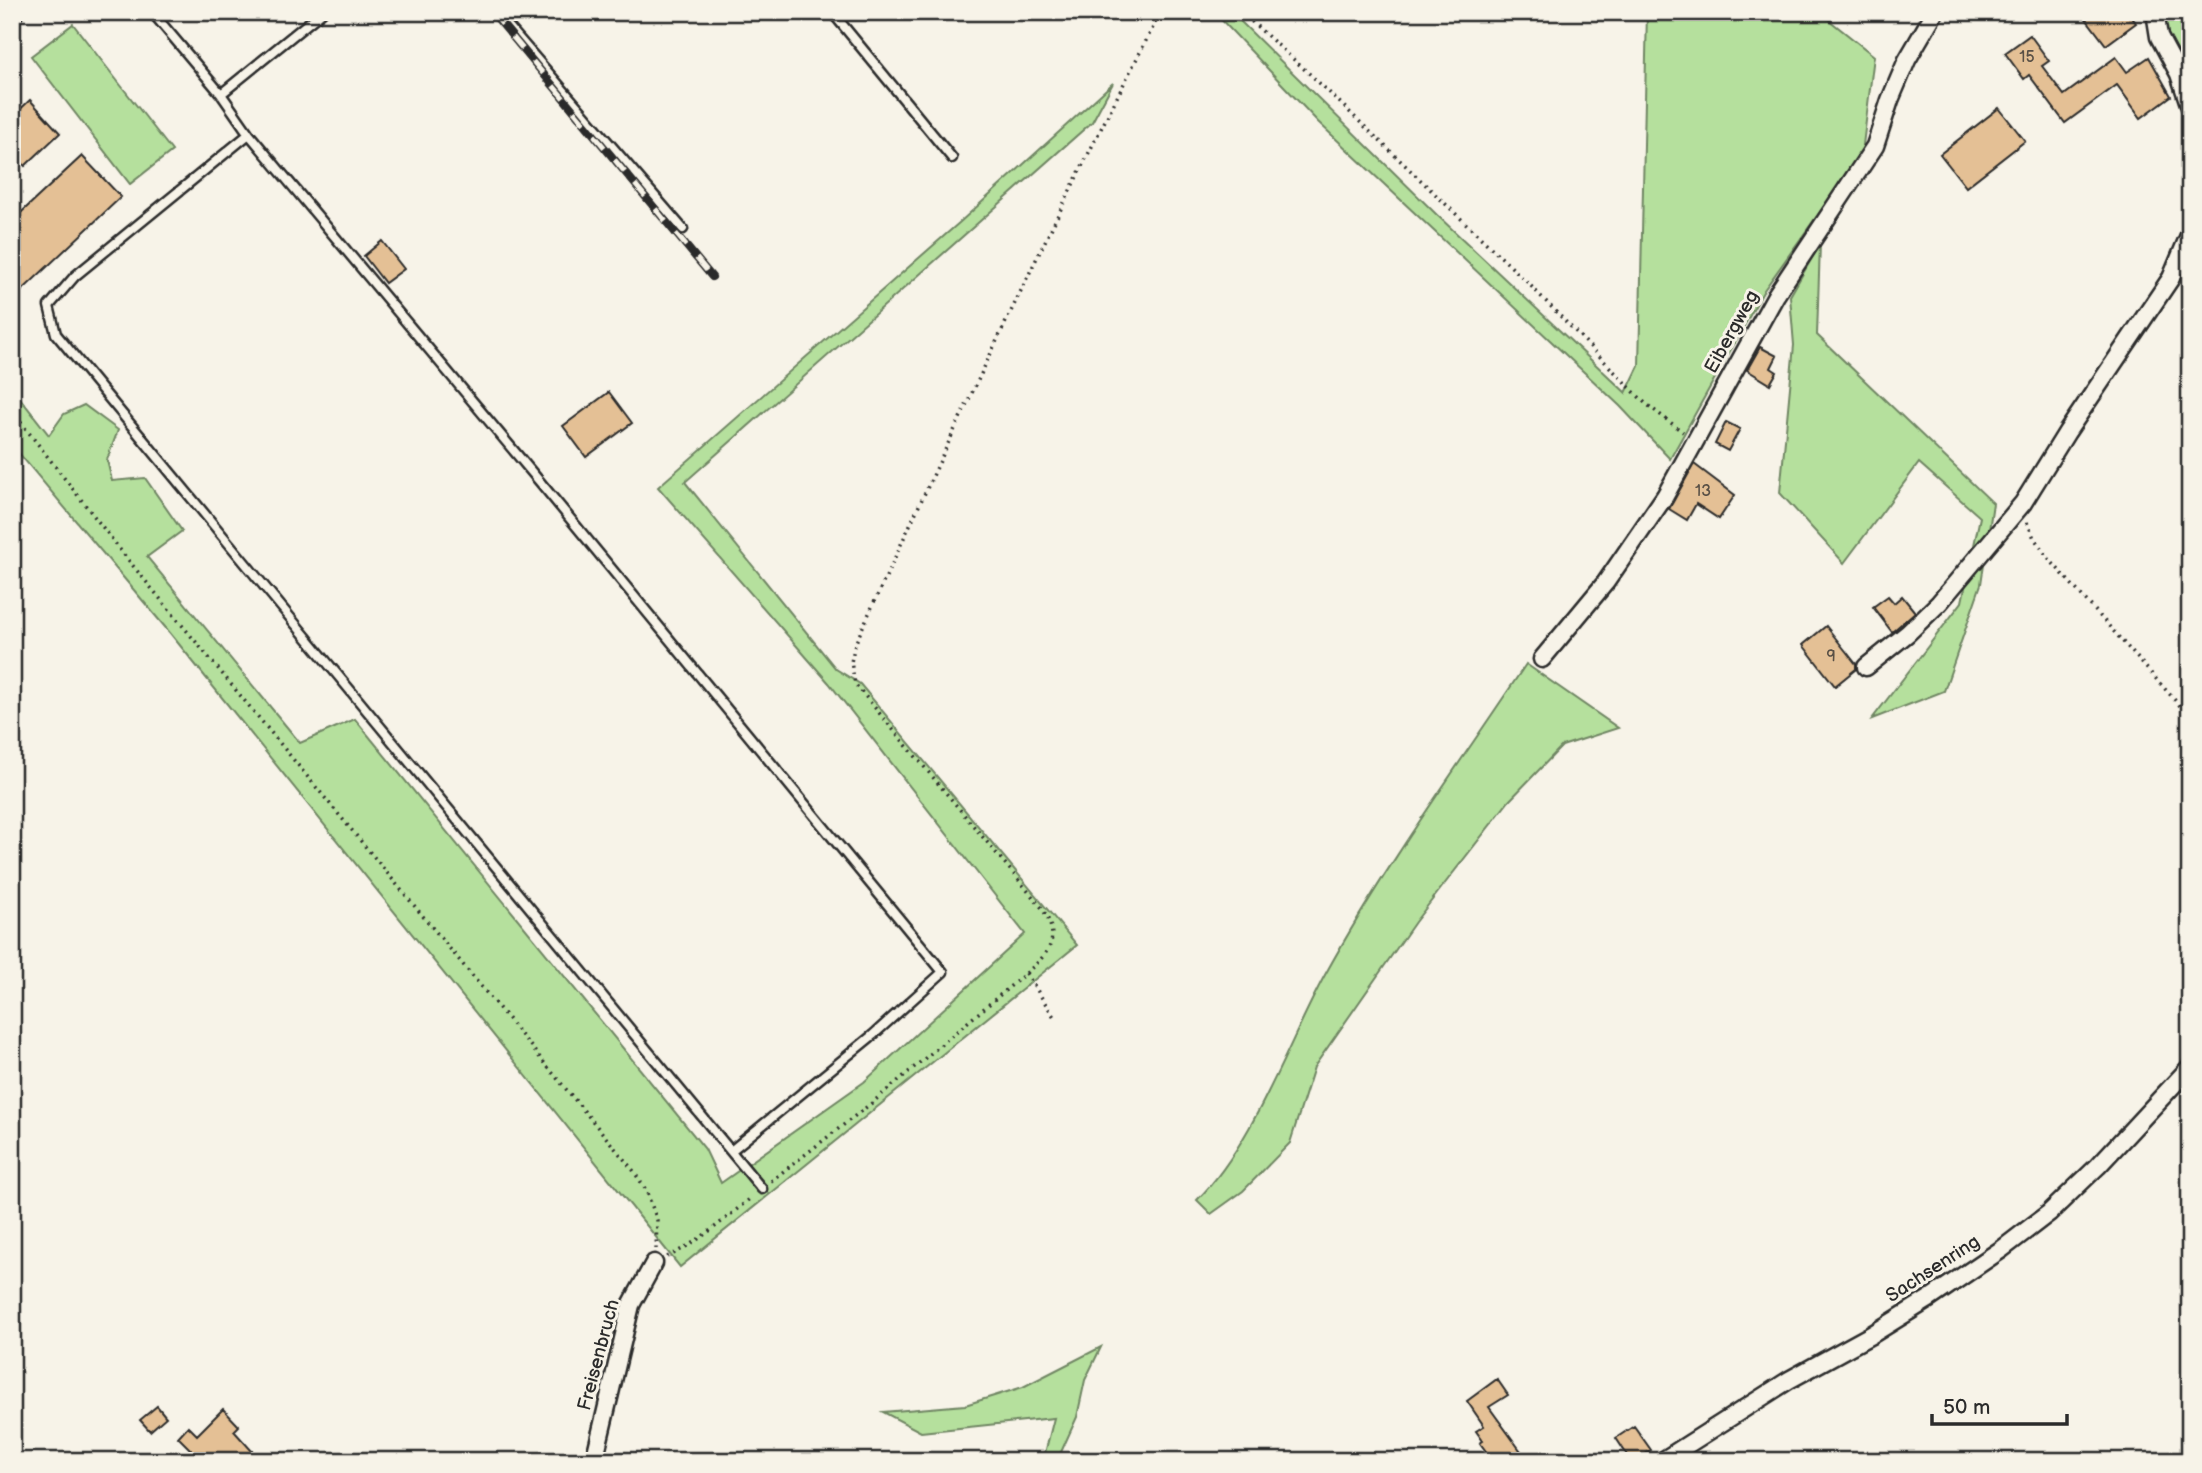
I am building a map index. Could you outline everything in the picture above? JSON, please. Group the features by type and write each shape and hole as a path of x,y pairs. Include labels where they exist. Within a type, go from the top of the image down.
{"street":[{"name":"Eibergweg","path":"1542,659 1606,582 1665,496 1776,296 1875,146 1907,60 1935,12"},
{"path":"2155,12 2159,37 2179,74 2190,107"},
{"path":"1866,667 1908,633 1939,603 2023,503 2067,432 2171,278 2190,233"},
{"name":"Sachsenring","path":"1662,1461 1789,1380 1905,1313 2002,1249 2049,1213 2078,1185 2190,1067"},
{"name":"Freisenbruch","path":"594,1461 631,1305 654,1263"}],"lane":[{"path":"152,12 221,94 249,134 540,482 943,972 873,1035 732,1150"},
{"path":"221,94 322,12"},
{"path":"496,12 683,229"},
{"path":"832,12 952,158"},
{"path":"249,134 75,276 49,306 56,334 762,1189"}],"path":[{"path":"12,411 128,561 634,1170 646,1190 657,1220 654,1263 686,1248 709,1232 873,1102 1026,973 1049,950 1054,936 1051,923 1042,908 855,684 851,662 855,644 970,395 1070,188 1161,12"},
{"path":"1241,12 1312,76 1527,282 1644,403 1696,441"},
{"path":"2023,503 2034,538 2050,560 2190,716"},
{"path":"1026,973 1056,1020"}],"green space":[{"path":"1214,12 1231,12 1437,215 1626,393 1639,366 1647,12 1819,12 1874,56 1862,153 1764,290 1670,459 1620,406 1318,122"},
{"path":"2159,12 2190,12 2190,102 2164,39"},
{"path":"73,24 172,151 130,184 31,56"},
{"path":"1113,83 1092,122 685,482 836,669 860,684 1077,945 680,1267 170,633 12,445 12,388 49,435 64,414 84,405 118,430 107,460 112,481 145,478 182,531 147,557 300,743 355,719 705,1149 721,1183 864,1082 1025,934 829,683 658,487 960,222"},
{"path":"1820,244 1817,335 1993,503 1981,584 1944,691 1872,719 1962,602 1980,517 1919,463 1844,563 1780,493 1794,345 1790,296"},
{"path":"1526,664 1618,728 1562,746 1509,801 1415,922 1314,1067 1290,1143 1243,1191 1211,1214 1197,1200 1217,1177 1253,1122 1326,973 1397,855"},
{"path":"1101,1347 1085,1380 1077,1417 1057,1461 1043,1461 1054,1418 921,1432 883,1412 965,1405 1023,1387"}],"building":[{"path":"2081,12 2128,12 2136,23 2106,45"},
{"path":"2030,35 2049,61 2042,66 2064,95 2116,57 2127,72 2149,57 2171,96 2141,118 2117,85 2065,123 2029,75 2024,79 2005,53"},
{"path":"30,100 60,133 25,166 12,152 12,117"},
{"path":"1999,108 2025,141 1966,187 1940,154"},
{"path":"82,156 121,197 12,300 12,221"},
{"path":"382,241 404,269 385,283 364,256"},
{"path":"1760,347 1777,356 1771,368 1777,372 1770,384 1747,370"},
{"path":"609,392 632,423 586,457 563,426"},
{"path":"1726,422 1740,429 1728,451 1715,444"},
{"path":"1694,464 1735,495 1719,519 1696,504 1687,520 1669,509"},
{"path":"1888,596 1894,603 1902,596 1915,612 1892,632 1873,607"},
{"path":"1826,626 1856,664 1856,669 1835,686 1803,645"},
{"path":"1497,1379 1508,1395 1489,1407 1528,1461 1493,1461 1480,1443 1483,1441 1476,1431 1484,1426 1467,1401"},
{"path":"157,1406 166,1417 150,1431 140,1420"},
{"path":"223,1409 239,1426 234,1431 261,1461 202,1461 178,1437 188,1426 197,1435"},
{"path":"1634,1426 1651,1450 1636,1461 1631,1461 1616,1438"}],"railway":[{"path":"492,12 712,277"}]}
